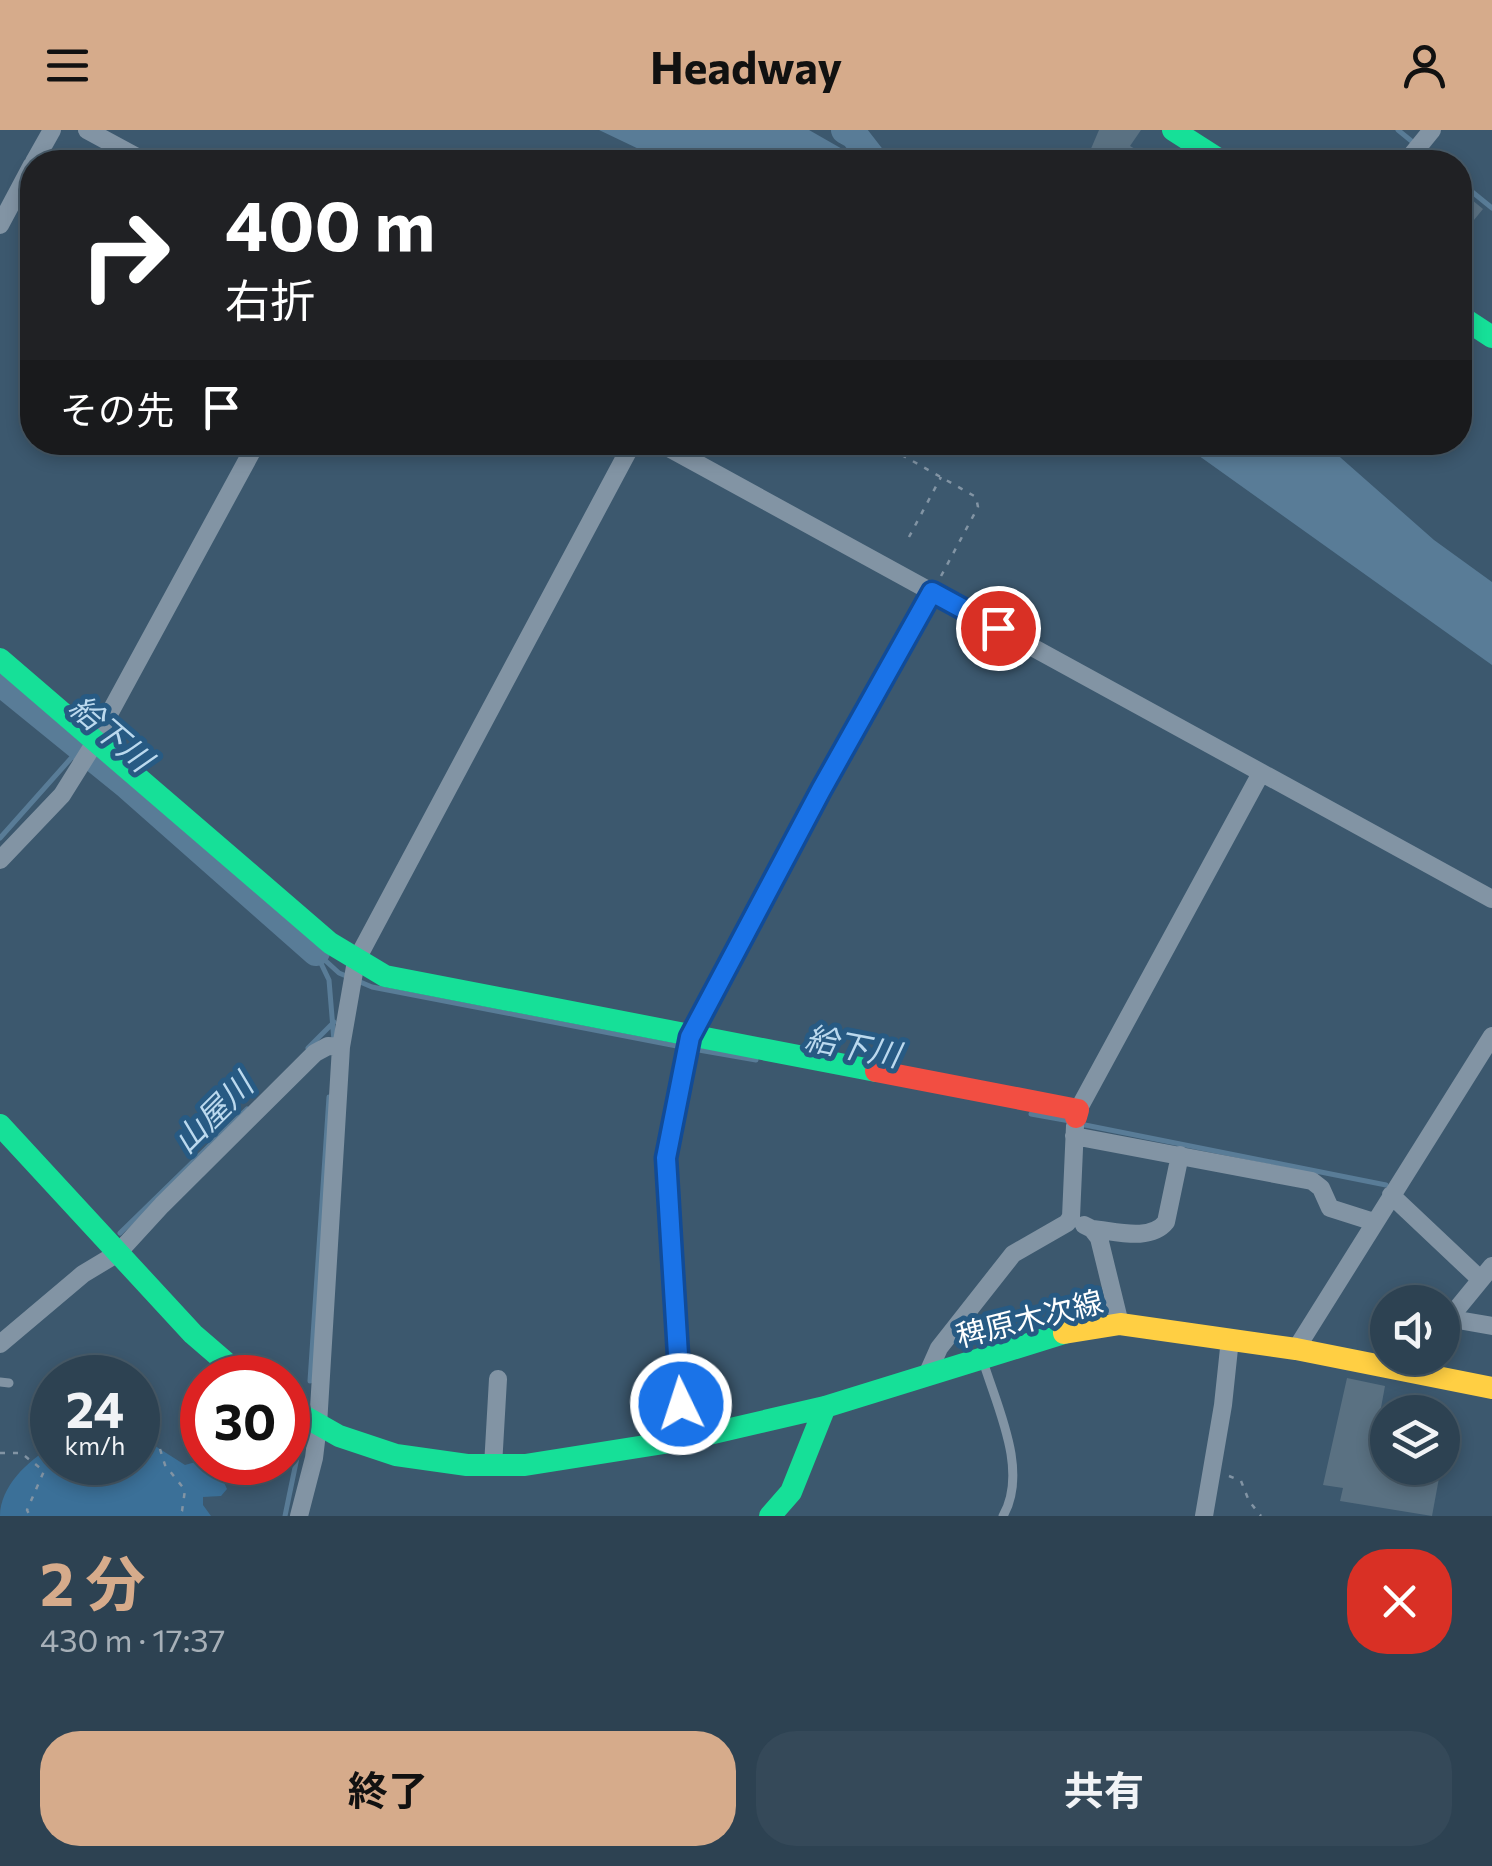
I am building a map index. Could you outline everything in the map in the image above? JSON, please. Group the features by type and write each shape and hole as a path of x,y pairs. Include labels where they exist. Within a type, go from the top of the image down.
{"main road":[{"path":"1173,130 1204,150"},
{"path":"0,660 90,751 355,965 385,976 688,1045 1076,1124"},
{"path":"0,1125 193,1334 217,1355"},
{"name":"稗原木次線","path":"310,1420 396,1455 493,1466 564,1460 683,1440 825,1407 1055,1335 1120,1324 1370,1359"},
{"name":"稗原木次線","path":"1447,1375 1492,1388"},
{"path":"770,1516 791,1492 825,1407"}],"street":[{"path":"87,130 124,150"},
{"path":"1416,150 1432,130"},
{"path":"0,224 20,188"},
{"path":"0,860 62,795 90,751 250,455"},
{"path":"300,1516 318,1425 335,1046 355,965 626,455"},
{"path":"682,455 1492,899"},
{"path":"683,1440 666,1158 688,1045 812,807 932,592"},
{"path":"1068,1221 1076,1124 1261,773"},
{"path":"1296,1349 1492,1036"},
{"path":"0,1344 82,1274 118,1254 162,1205 302,1067 335,1046"},
{"path":"1076,1124 1180,1155 1312,1181 1321,1188 1330,1208 1374,1222"},
{"path":"926,1375 939,1348 1014,1254 1068,1221 1092,1228 1150,1234 1160,1230 1166,1222 1180,1155"},
{"path":"1391,1195 1486,1272 1460,1305"},
{"path":"1092,1228 1099,1238 1120,1324"},
{"path":"1460,1320 1492,1326"},
{"path":"1204,1516 1230,1339"},
{"path":"493,1466 498,1379"}],"lane":[{"path":"982,1358 1015,1474 1003,1516"}],"path":[{"path":"904,455 973,493 978,504 932,592"},
{"path":"909,537 942,476"},
{"path":"160,1449 165,1465 184,1490 182,1511 177,1516"},
{"path":"0,1454 21,1453 44,1471 27,1510 30,1516"},
{"path":"1212,1469 1241,1482 1261,1516"}],"shaded area":[{"path":"599,130 809,130 844,150 641,150"},
{"path":"1198,455 1338,455 1434,540 1492,582 1492,665"},
{"path":"160,1449 180,1462 180,1485 225,1485 227,1489 221,1496 203,1497 203,1505 211,1516 0,1516 5,1495 30,1463 30,1485 160,1485"}],"building":[{"path":"1099,130 1141,130 1130,146 1137,150 1090,150"},
{"path":"1472,200 1483,209 1472,222"},
{"path":"1347,1378 1385,1386 1383,1395 1370,1395 1370,1485 1438,1485 1432,1516 1340,1501 1343,1488 1323,1485"}],"waterway":[{"path":"845,130 866,150"},
{"path":"1398,130 1422,150"},
{"path":"1472,192 1492,208"},
{"name":"給下川","path":"0,682 128,786 316,952"},
{"path":"0,838 81,747"},
{"name":"給下川","path":"316,952 339,973 372,987 682,1047"},
{"name":"給下川","path":"317,955 329,980 334,1041"},
{"name":"山屋川","path":"308,1048 334,1022"},
{"name":"給下川","path":"693,1049 756,1060"},
{"name":"給下川","path":"310,1381 329,1097"},
{"name":"山屋川","path":"120,1233 247,1109"},
{"name":"給下川","path":"1031,1114 1070,1121"},
{"name":"給下川","path":"1080,1124 1386,1185"},
{"name":"給下川","path":"285,1516 291,1485"}],"traffic: fast":[{"path":"1173,130 1204,150"},
{"path":"1472,324 1492,337"},
{"path":"0,659 330,943 385,976 876,1071"},
{"path":"0,1125 193,1334 217,1355"},
{"path":"310,1420 339,1436 396,1455 467,1465 525,1465 683,1440 825,1407 1064,1333"},
{"path":"770,1516 791,1492 825,1407"}],"traffic: slow":[{"path":"1064,1333 1120,1324 1296,1349 1492,1388"}],"traffic: jam":[{"path":"876,1071 1078,1110 1076,1117"}],"route":[{"path":"681,1404 666,1158 690,1037 932,592 998,628"}]}
